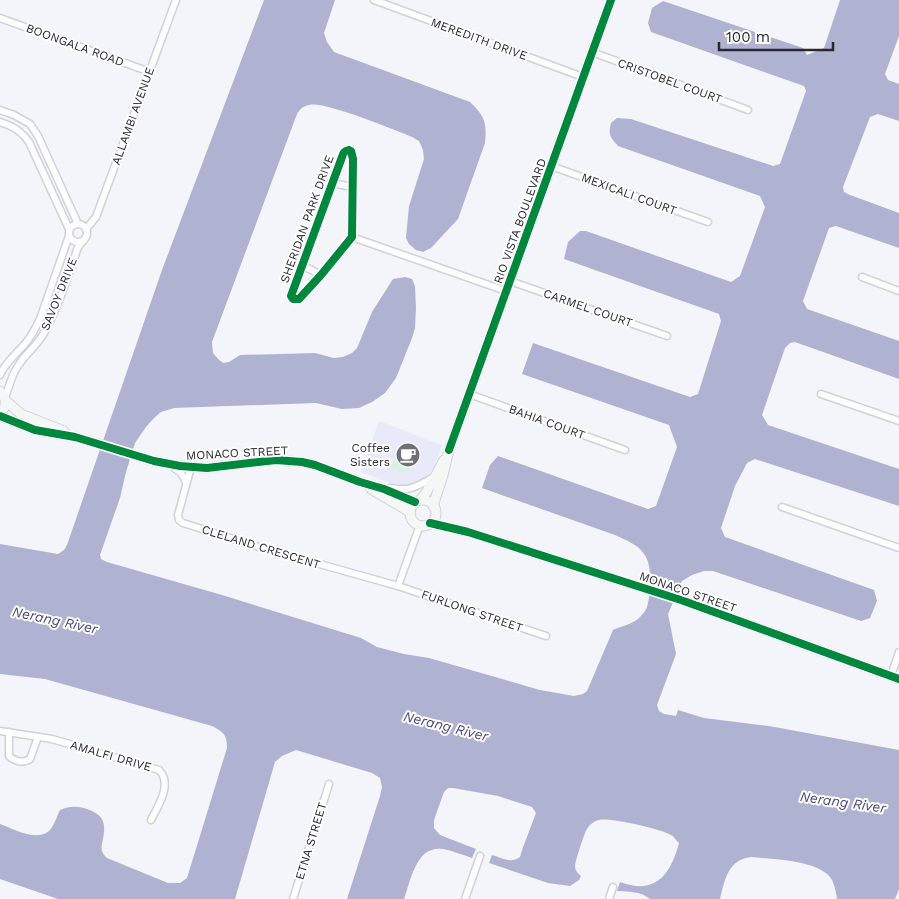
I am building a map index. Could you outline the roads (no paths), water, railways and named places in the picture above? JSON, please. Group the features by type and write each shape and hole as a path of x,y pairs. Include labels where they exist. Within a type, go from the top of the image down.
{"street":[{"name":"ALLAMBI AVENUE","path":"86,229 96,217 176,0"},
{"name":"MEREDITH DRIVE","path":"374,0 583,77"},
{"name":"RIO VISTA BOULEVARD","path":"434,510 449,450 611,0"},
{"name":"BOONGALA ROAD","path":"0,18 150,72"},
{"name":"CRISTOBEL COURT","path":"592,52 748,110"},
{"path":"0,110 30,124 38,136 78,224 86,229 87,235 83,241 74,241 69,232 29,142 22,132 0,122"},
{"name":"SHERIDAN PARK DRIVE","path":"349,150 353,159 352,187 352,238 299,299 293,299 291,296 343,153 349,150"},
{"name":"MEXICALI COURT","path":"551,166 708,222"},
{"name":"SHERIDAN PARK DRIVE","path":"332,183 352,187"},
{"path":"60,210 69,206"},
{"path":"69,232 73,226 78,224"},
{"name":"SAVOY DRIVE","path":"0,375 4,367 35,330 69,232"},
{"path":"352,238 506,291"},
{"name":"SAVOY DRIVE","path":"4,397 15,370 38,343 51,319 78,247 83,241"},
{"name":"SHERIDAN PARK DRIVE","path":"302,266 321,275"},
{"path":"862,277 899,290"},
{"name":"CARMEL COURT","path":"510,281 667,336"},
{"name":"BAHIA COURT","path":"469,394 625,450"},
{"path":"821,394 899,421"},
{"path":"0,414 5,407 4,397"},
{"name":"MONACO STREET","path":"4,397 21,414 68,432 75,437"},
{"name":"MONACO STREET","path":"0,414 35,430 75,437 167,464 212,467 288,460 315,465 417,501"},
{"name":"RIO VISTA BOULEVARD","path":"417,501 426,493 449,450"},
{"path":"167,464 181,472 186,482"},
{"name":"CLELAND CRESCENT","path":"191,467 178,516 179,520 183,523 258,547 398,586"},
{"path":"384,489 408,490 434,478"},
{"name":"MONACO STREET","path":"360,482 410,512"},
{"path":"425,500 430,502 434,510 434,519 430,523 420,525 412,521 410,509 417,501 425,500"},
{"path":"782,507 899,548"},
{"name":"MONACO STREET","path":"434,510 468,532"},
{"name":"MONACO STREET","path":"430,523 468,532 680,600 895,677"},
{"path":"398,586 420,525"},
{"name":"FURLONG STREET","path":"398,586 546,636"},
{"path":"895,677 899,652"},
{"name":"AMALFI DRIVE","path":"0,730 52,739 159,770 164,779 164,787 151,820"},
{"path":"9,732 9,756 20,762 30,759 38,737"},
{"name":"ETNA STREET","path":"293,899 329,784"},
{"path":"465,899 480,856"},
{"path":"609,899 613,888"}],"water":[{"name":"Nerang River","path":"264,0 335,0 324,33 327,42 334,52 470,102 479,111 484,120 486,130 485,143 458,219 431,248 423,252 416,250 409,244 406,238 409,206 424,159 419,141 376,123 329,107 309,105 301,109 297,114 212,342 213,353 223,363 229,362 240,355 315,353 334,358 343,357 352,353 357,348 372,312 393,279 405,277 412,279 415,286 415,328 396,378 385,393 359,408 342,409 316,403 174,408 161,412 146,427 135,443 120,498 100,555 101,559 361,638 377,647 429,658 540,690 574,696 587,691 613,630 634,621 646,609 650,580 647,559 638,548 615,535 482,488 490,465 498,456 648,509 656,506 677,447 669,425 522,374 533,343 690,397 698,394 721,321 719,314 564,259 568,242 580,231 586,231 731,282 740,276 765,207 760,196 618,146 610,136 611,123 617,118 631,119 773,166 780,164 806,91 804,86 651,32 648,23 652,8 663,1 803,48 807,55 824,48 840,0 899,0 899,36 885,74 888,80 899,84 899,121 878,114 870,117 843,187 844,192 850,195 899,213 899,248 836,226 829,228 803,301 807,309 899,341 899,379 795,342 790,343 785,348 762,415 768,425 899,469 899,506 755,459 747,463 735,486 721,528 725,537 874,590 877,601 870,618 861,621 713,571 704,571 692,575 682,581 668,614 676,654 657,705 659,711 664,714 676,716 678,710 704,718 769,726 899,750 899,889 895,899 837,899 832,880 827,873 818,868 796,862 751,857 743,859 732,866 726,878 720,899 650,899 639,893 617,891 620,882 643,886 659,880 671,865 679,843 672,836 657,830 635,824 605,820 594,822 586,832 575,866 576,871 581,876 579,880 570,886 548,883 489,863 492,855 510,860 520,857 536,813 532,807 498,796 448,788 444,792 434,820 434,828 440,835 476,849 472,858 443,849 434,849 427,852 416,865 404,899 347,899 380,796 382,787 380,778 372,773 296,750 282,756 275,762 235,899 58,899 0,879 0,824 25,834 44,834 51,829 60,810 77,807 93,811 102,820 104,833 102,850 107,858 168,883 180,883 187,878 227,748 224,734 212,726 45,679 0,674 0,544 58,554 67,545 162,270"}],"place":[{"name":"Coffee Sisters","path":"408,455"}]}
